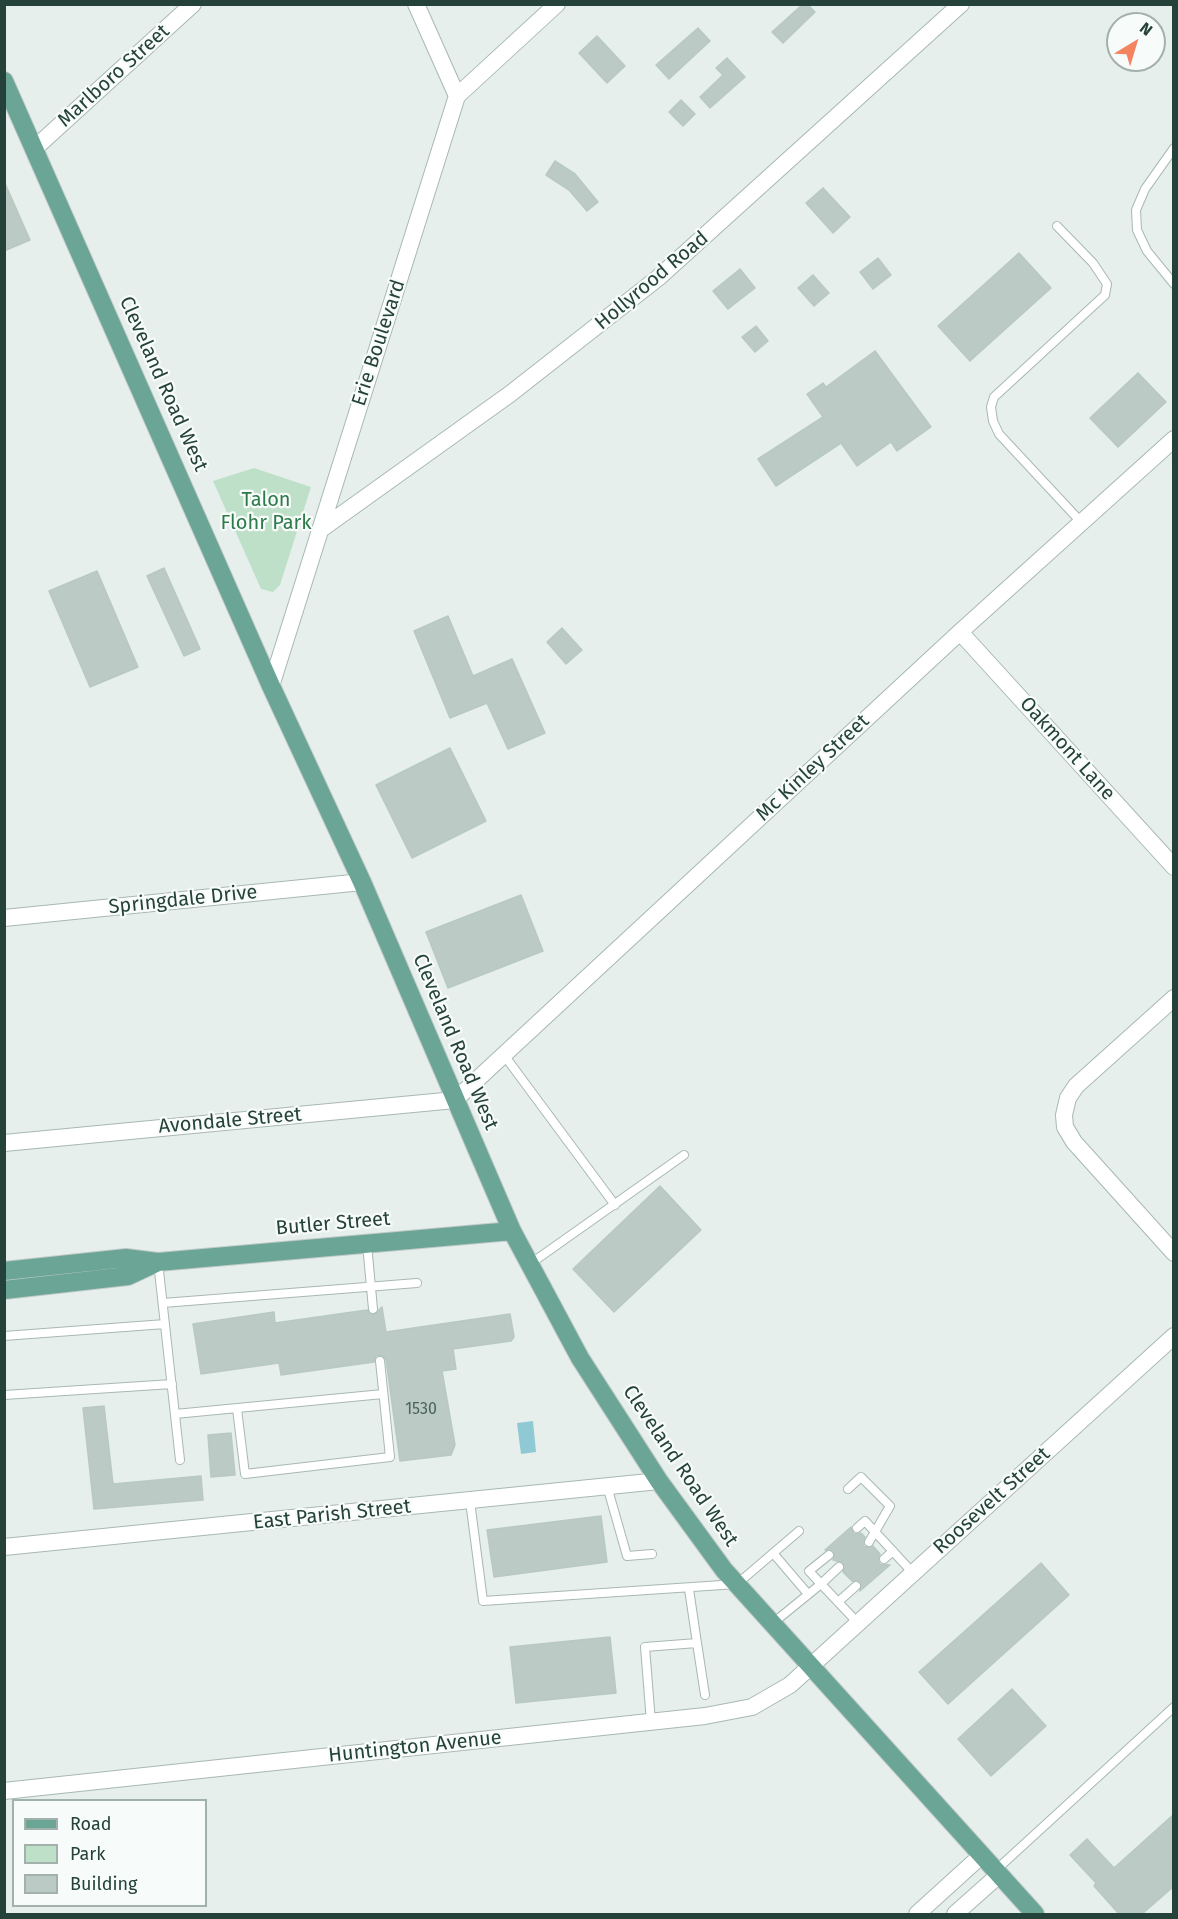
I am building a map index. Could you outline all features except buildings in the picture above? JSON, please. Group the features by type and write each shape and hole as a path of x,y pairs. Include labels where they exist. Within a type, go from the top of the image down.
{"main road":[{"name":"Cleveland Road West","path":"4,81 271,686 362,882 512,1231 580,1358 659,1481 736,1584 1035,1914"},
{"name":"Butler Street","path":"4,1271 126,1258 158,1262 512,1231"},
{"name":"Butler Street","path":"4,1290 128,1276 158,1262"}],"street":[{"name":"Marlboro Street","path":"35,148 193,4"},
{"path":"416,4 457,96 557,4"},
{"name":"Hollyrood Road","path":"320,530 510,394 658,278 961,4"},
{"name":"Erie Boulevard","path":"271,686 457,96"},
{"name":"Mc Kinley Street","path":"455,1100 960,632 1173,439"},
{"name":"Oakmont Lane","path":"960,632 1173,867"},
{"name":"Springdale Drive","path":"4,918 362,882"},
{"path":"1173,998 1076,1086 1068,1098 1064,1112 1065,1126 1071,1139 1173,1253"},
{"name":"Avondale Street","path":"4,1143 455,1100"},
{"name":"Roosevelt Street","path":"811,1666 1173,1336"},
{"name":"East Parish Street","path":"4,1547 659,1481"},
{"name":"Huntington Avenue","path":"4,1791 651,1722 752,1707 781,1691 811,1666"},
{"path":"917,1914 982,1855"},
{"path":"955,1914 998,1872"}],"lane":[{"path":"1173,148 1145,189 1136,210 1137,230 1147,251 1173,284"},
{"path":"1057,226 1093,263 1107,284 1105,295 994,397 993,421 999,434 1081,522"},
{"path":"504,1055 615,1205"},
{"path":"530,1265 684,1155"},
{"path":"367,1244 373,1309"},
{"path":"158,1262 180,1460"},
{"path":"163,1303 417,1283"},
{"path":"4,1336 165,1324"},
{"path":"237,1409 245,1474 390,1457 380,1361"},
{"path":"4,1395 172,1384"},
{"path":"176,1414 383,1394"},
{"path":"848,1489 861,1477 890,1506 877,1533 869,1542"},
{"path":"607,1486 627,1556 652,1554"},
{"path":"470,1501 483,1601 689,1589 736,1584 799,1531"},
{"path":"857,1528 865,1521 913,1573"},
{"path":"884,1558 893,1551"},
{"path":"773,1552 808,1594"},
{"path":"829,1555 809,1571 858,1623"},
{"path":"772,1623 839,1567"},
{"path":"838,1602 856,1586"},
{"path":"689,1589 705,1695"},
{"path":"651,1722 645,1647 697,1643"},
{"path":"998,1872 1173,1707"}],"green space":[{"name":"Talon Flohr Park","path":"254,468 311,487 280,585 273,592 261,589 213,481"}],"water":[{"path":"533,1421 536,1452 521,1454 517,1423"}]}
